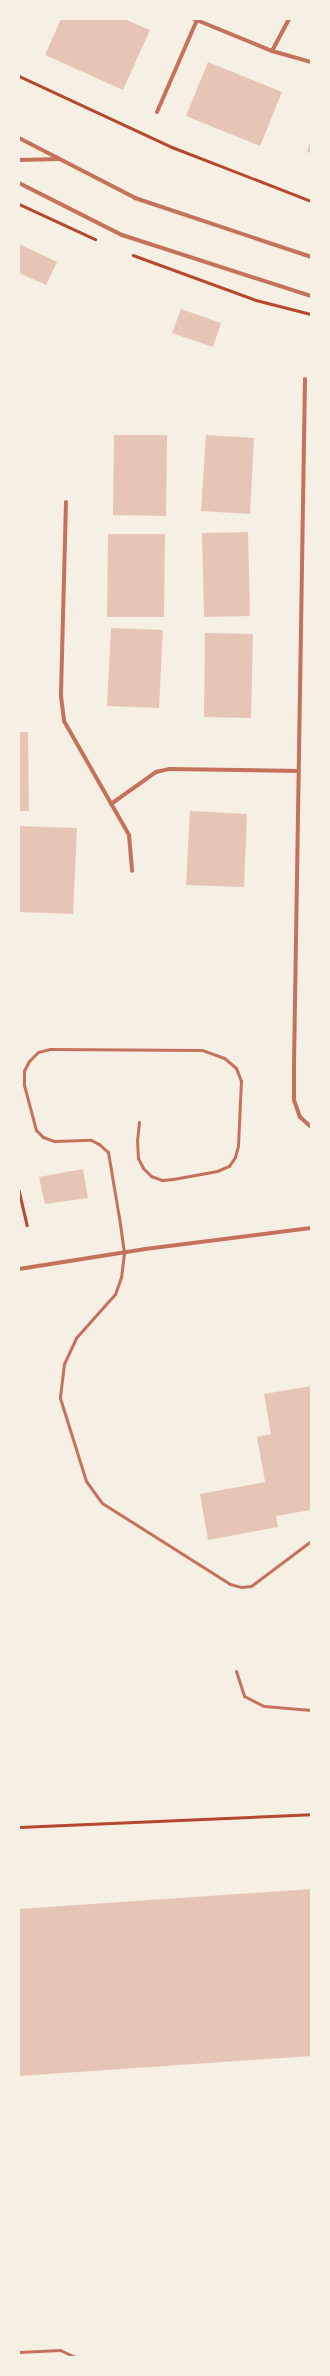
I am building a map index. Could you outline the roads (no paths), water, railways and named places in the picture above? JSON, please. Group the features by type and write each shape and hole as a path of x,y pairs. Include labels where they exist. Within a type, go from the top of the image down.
{"street":[{"path":"272,51 288,19"},
{"path":"157,112 196,20 272,51 311,62"},
{"path":"19,138 135,198 311,257"},
{"path":"19,160 59,159"},
{"path":"19,184 122,235 311,296"},
{"path":"305,379 294,1100 300,1117 311,1126"},
{"path":"66,502 61,696 64,721 129,835 132,872"},
{"path":"111,804 156,772 169,769 298,771"},
{"path":"19,1269 124,1253 311,1228"}],"lane":[{"path":"139,1122 137,1140 138,1158 143,1168 151,1176 162,1180 173,1179 217,1171 229,1166 235,1158 238,1146 241,1081 236,1068 224,1058 202,1050 50,1049 38,1052 29,1061 24,1071 24,1085 36,1130 44,1137 54,1141 90,1140 99,1144 108,1152 124,1253 121,1277 115,1294 76,1338 64,1364 60,1398 86,1481 102,1503 230,1584 241,1587 251,1586 311,1541"},
{"path":"236,1671 244,1696 264,1706 311,1710"},
{"path":"19,2352 60,2350 75,2357"}]}
